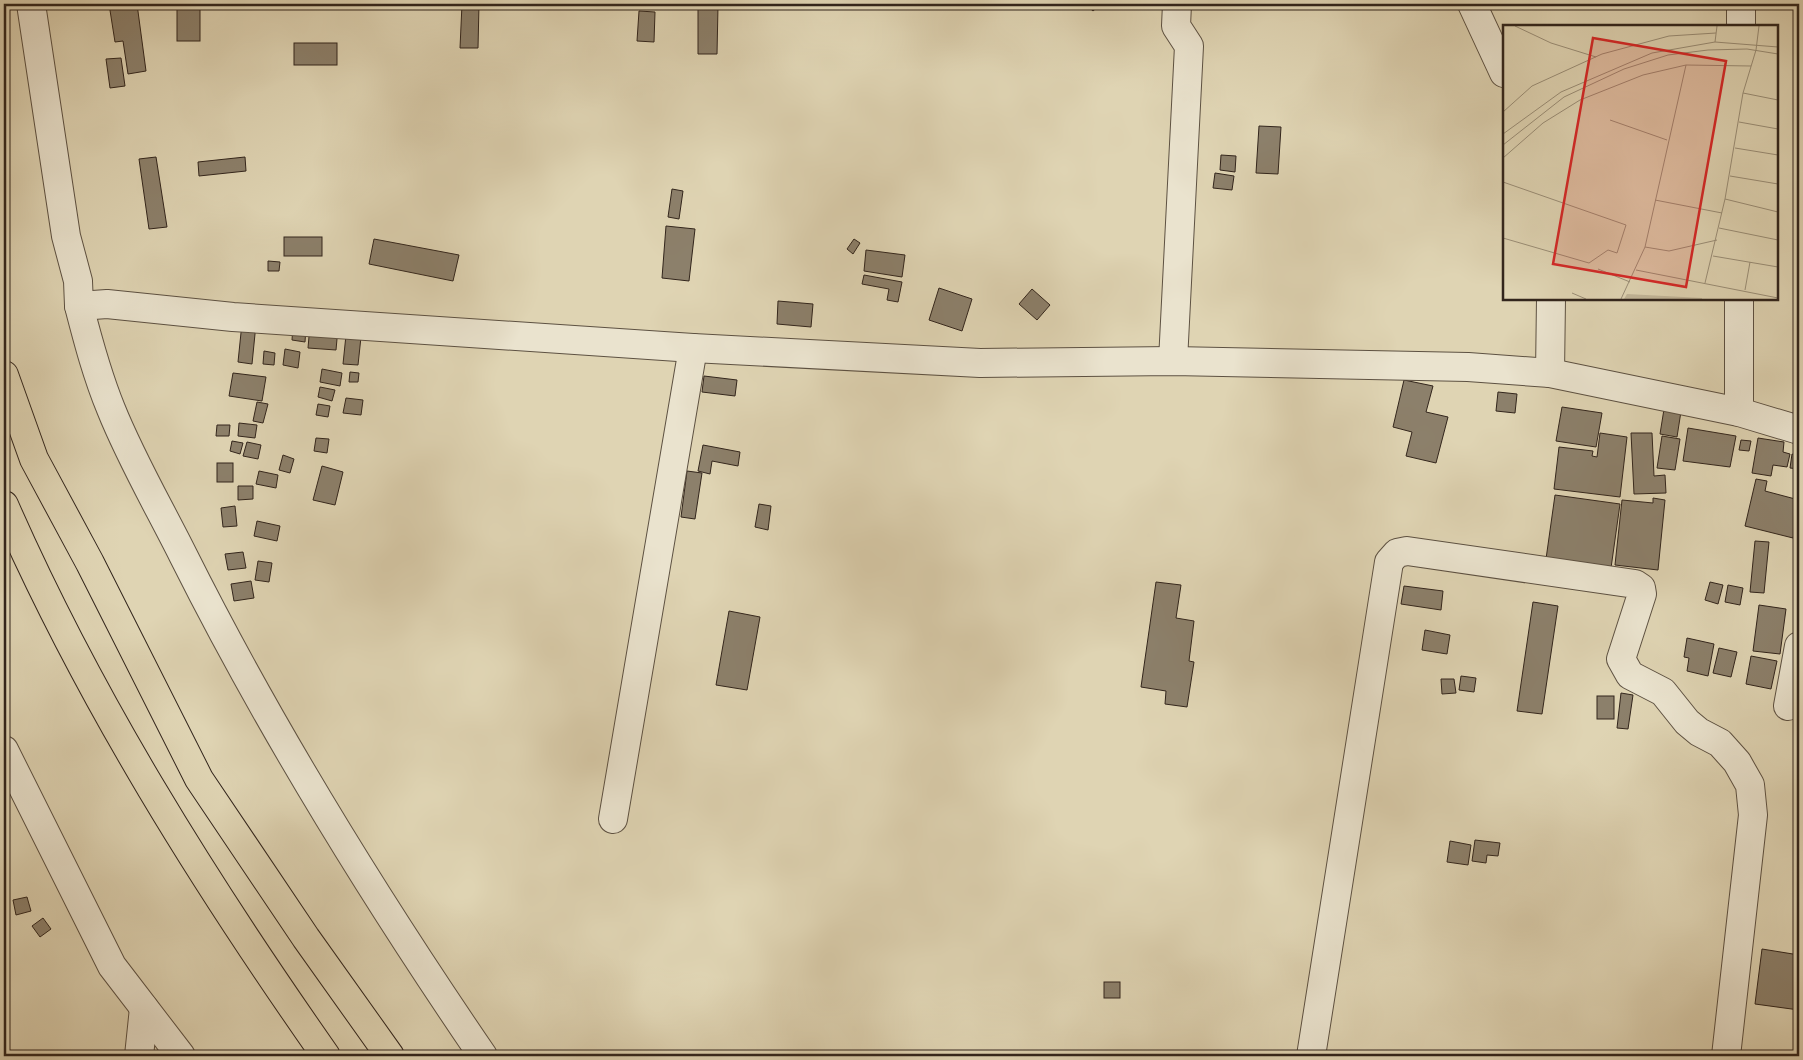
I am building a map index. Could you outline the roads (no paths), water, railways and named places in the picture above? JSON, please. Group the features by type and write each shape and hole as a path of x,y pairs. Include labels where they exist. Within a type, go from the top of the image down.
{"main road":[{"path":"4,375 34,459 90,563 199,779 306,938 390,1056"},
{"path":"4,505 38,582 156,800 260,963 326,1056"}],"street":[{"path":"31,4 66,236 78,280 79,306 96,370 111,411 218,623 334,828 413,954 483,1056"},
{"path":"1173,361 1189,46 1176,26 1177,4"},
{"path":"1472,4 1503,71"},
{"path":"1741,4 1741,25"},
{"path":"1550,373 1551,300"},
{"path":"1739,300 1739,412"},
{"path":"79,306 107,304 234,317 693,348 980,363 1173,361 1468,367 1550,373 1739,412 1799,430"},
{"path":"613,819 693,348"},
{"path":"1311,1056 1388,562 1397,554 1407,551 1635,584 1641,588 1642,594 1621,659 1630,675 1664,692 1687,722 1699,732 1720,743 1737,762 1750,785 1753,815 1726,1056"},
{"path":"1788,706 1799,646"},
{"path":"4,750 112,966 181,1056"},
{"path":"139,1056 144,1008"}]}
